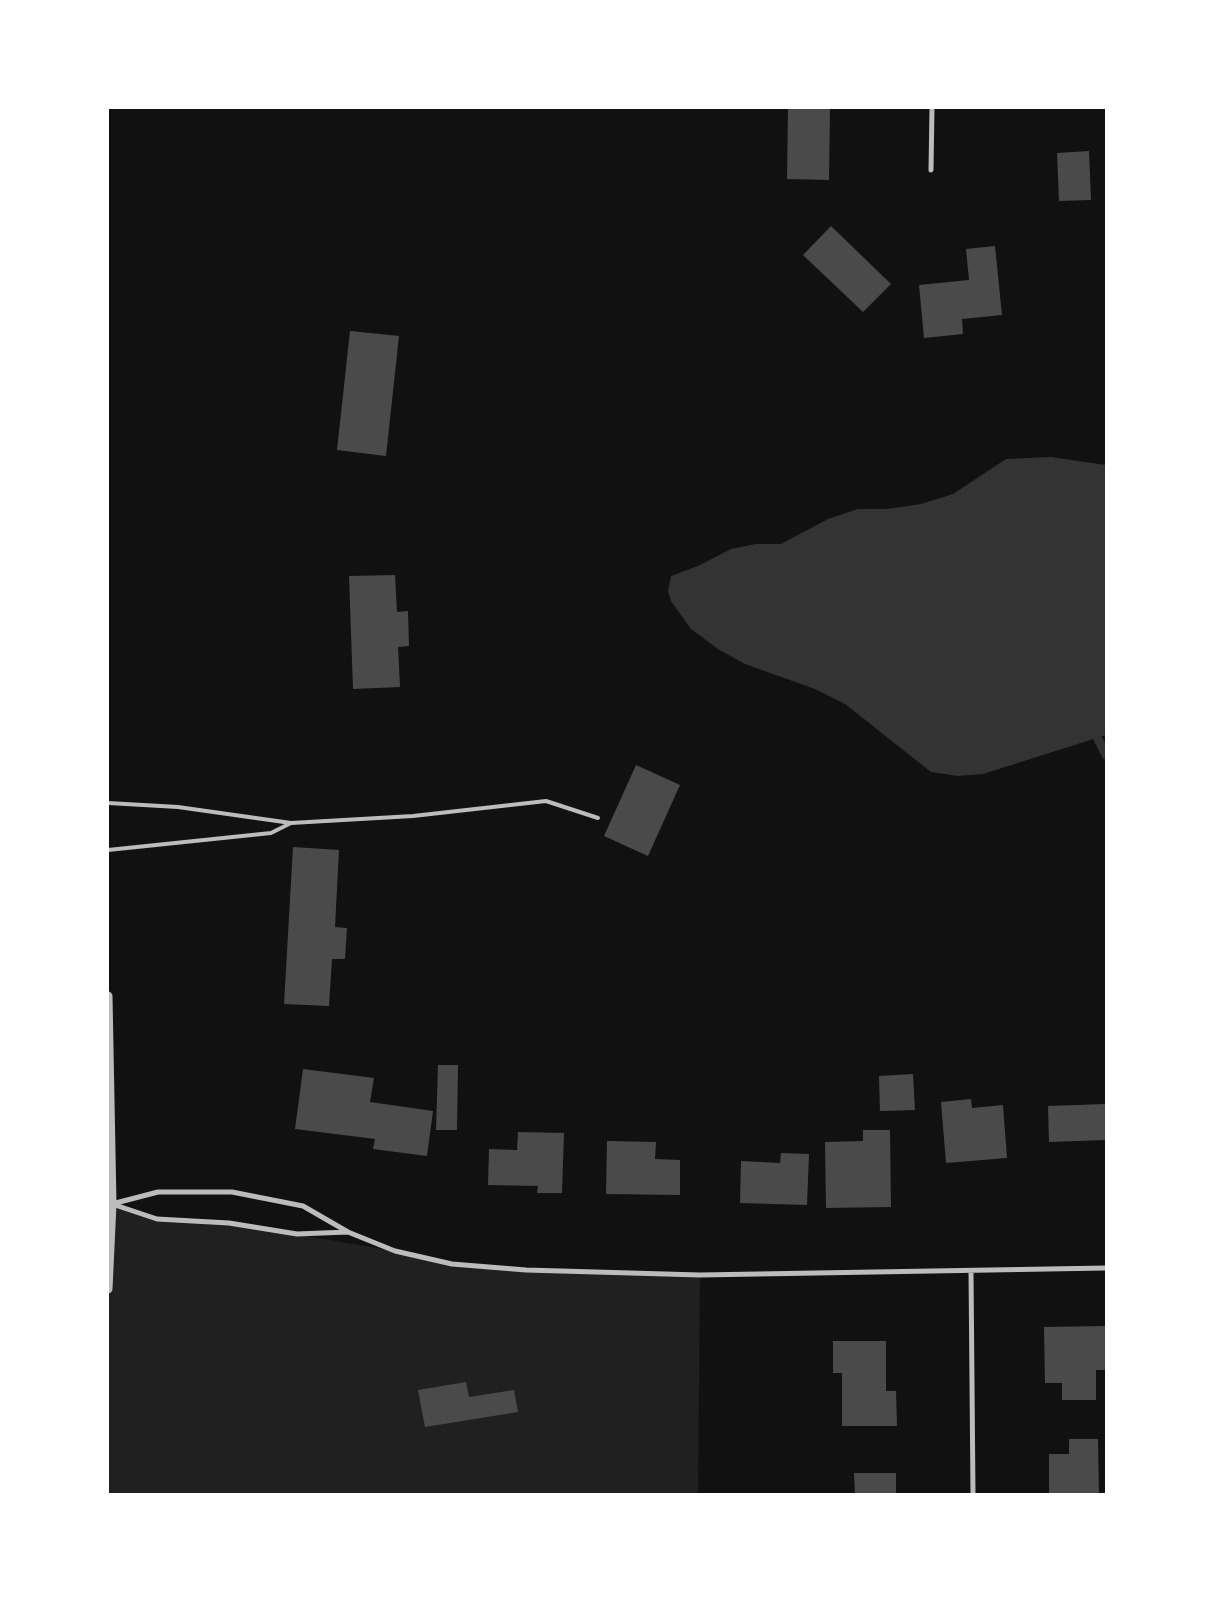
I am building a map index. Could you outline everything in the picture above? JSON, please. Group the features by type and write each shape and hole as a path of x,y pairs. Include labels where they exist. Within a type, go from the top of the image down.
{"street":[{"path":"931,170 932,108"},
{"path":"108,996 108,1289"},
{"path":"109,1203 158,1192 232,1192 303,1206 348,1232 395,1250 452,1264 526,1270 700,1275 1106,1268"},
{"path":"109,1203 157,1219 229,1223 296,1234 348,1232"},
{"path":"970,1271 974,1494"}],"lane":[{"path":"108,804 178,807 291,823 413,816 546,801 598,818"},
{"path":"108,850 271,833 291,823"}],"shaded area":[{"path":"1051,457 1106,465 1106,735 983,774 958,776 931,772 845,704 815,689 745,664 718,649 691,629 671,601 668,591 671,576 698,566 731,549 756,544 781,544 828,519 858,509 887,509 921,504 953,494 1006,459"},
{"path":"112,1204 157,1219 229,1223 395,1251 452,1264 526,1270 700,1275 698,1494 108,1494 108,1289"}],"building":[{"path":"788,108 830,108 829,180 787,179"},
{"path":"1089,151 1091,200 1059,201 1057,153"},
{"path":"831,226 891,284 863,312 803,255"},
{"path":"995,246 1002,315 962,319 963,334 924,338 919,285 969,280 966,249"},
{"path":"350,331 399,336 386,456 337,450"},
{"path":"395,575 397,612 408,611 409,646 398,647 400,687 353,689 349,576"},
{"path":"636,765 680,785 648,856 604,836"},
{"path":"293,847 339,850 335,927 347,928 345,959 332,959 329,1006 284,1004"},
{"path":"438,1065 458,1065 457,1130 436,1130"},
{"path":"303,1069 374,1078 370,1102 433,1111 427,1156 373,1149 375,1139 295,1129"},
{"path":"913,1074 915,1110 880,1111 879,1076"},
{"path":"971,1099 972,1108 1003,1105 1007,1158 946,1163 941,1102"},
{"path":"1106,1104 1106,1140 1049,1142 1048,1106"},
{"path":"863,1130 890,1130 891,1207 826,1208 825,1142 863,1141"},
{"path":"518,1132 564,1133 562,1193 537,1193 538,1186 488,1185 489,1149 517,1150"},
{"path":"607,1141 656,1142 655,1159 680,1160 680,1195 606,1194"},
{"path":"781,1153 809,1154 807,1205 740,1203 741,1161 780,1163"},
{"path":"1106,1326 1106,1370 1096,1370 1096,1400 1062,1400 1062,1383 1045,1383 1044,1327"},
{"path":"833,1341 886,1341 886,1391 896,1391 897,1426 842,1426 842,1373 833,1373"},
{"path":"466,1382 469,1397 514,1390 518,1412 425,1427 418,1390"},
{"path":"1069,1439 1098,1439 1099,1494 1049,1494 1049,1454 1069,1454"},
{"path":"854,1473 896,1473 896,1494 855,1494"}],"waterway":[{"path":"1098,739 1106,755"}]}
